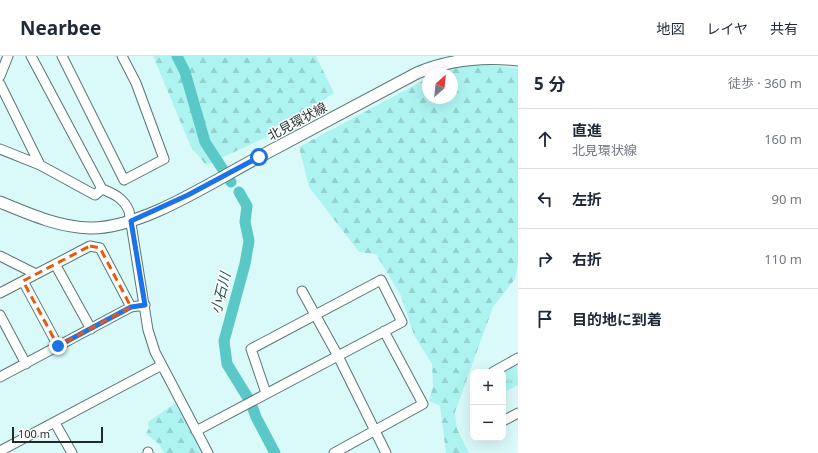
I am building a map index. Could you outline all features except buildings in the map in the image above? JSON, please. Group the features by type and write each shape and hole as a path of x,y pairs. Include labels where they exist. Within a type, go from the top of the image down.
{"main road":[{"name":"北見環状線","path":"0,202 43,220 66,226 91,228 131,221 188,195 417,73 437,64 458,59 484,56 518,60"}],"street":[{"path":"0,76 8,56"},
{"path":"31,56 102,189 114,194 126,202 131,221 153,344 162,365 208,453"},
{"path":"62,56 124,180 164,159 136,83 122,56"},
{"path":"0,84 40,165"},
{"path":"0,148 40,165 95,196 102,189"},
{"path":"0,294 90,246 100,248 131,307"},
{"path":"0,256 36,274"},
{"path":"56,264 90,329"},
{"path":"196,431 402,322 381,280 251,348 266,393"},
{"path":"23,281 58,346"},
{"path":"302,291 338,356 386,453"},
{"path":"0,377 131,307 145,305"},
{"path":"0,315 26,364"},
{"path":"334,453 375,429 423,404 384,332"},
{"path":"498,369 518,358"},
{"path":"0,451 56,423 162,365"},
{"path":"506,419 518,413"},
{"path":"56,423 72,453"}],"highlighted area":[{"path":"90,246 100,248 131,307 58,346 23,281"}],"green space":[{"path":"153,56 316,56 334,93 267,137 206,165 191,147"},
{"path":"485,65 518,68 518,264 515,279 493,307 455,412 457,429 469,453 446,453 440,406 429,401 433,386 432,364 414,335 401,296 376,254 359,252 309,187 299,147 422,81 422,104 458,104 458,68 449,68 453,66"},
{"path":"517,363 518,385 506,391 506,369"},
{"path":"177,402 203,453 164,453 159,444 146,434 149,428 148,422"}],"waterway":[{"name":"小石川","path":"177,56 185,72 205,142 231,182"},
{"name":"小石川","path":"239,192 247,206 245,222 249,241 245,264 224,341 227,364 248,398"},
{"name":"小石川","path":"252,406 256,417 275,453"}],"route":[{"path":"58,346 131,307 145,305 131,221 146,216 188,195 259,157"}]}
